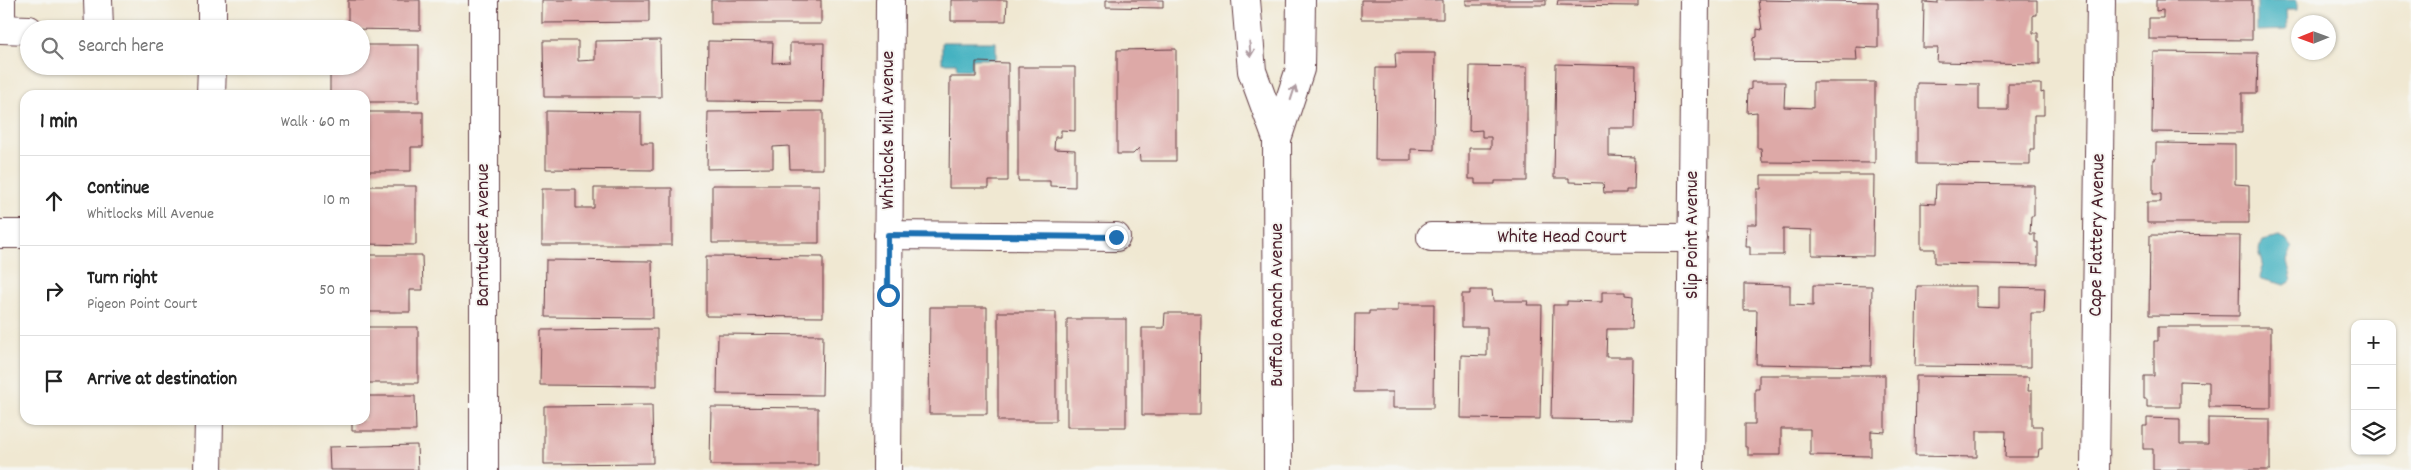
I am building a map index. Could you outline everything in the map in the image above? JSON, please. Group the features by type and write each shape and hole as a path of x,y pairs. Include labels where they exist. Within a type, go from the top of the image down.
{"street":[{"path":"1,0 1,29 20,30"},
{"path":"98,0 99,20"},
{"path":"212,0 212,20"},
{"name":"Barntucket Avenue","path":"484,0 484,470"},
{"name":"Whitlocks Mill Avenue","path":"887,470 890,0"},
{"name":"Buffalo Ranch Avenue","path":"1246,0 1252,71 1277,139"},
{"name":"Buffalo Ranch Avenue","path":"1278,470 1277,139 1300,69 1301,0"},
{"name":"Slip Point Avenue","path":"1690,470 1695,0"},
{"name":"Cape Flattery Avenue","path":"2095,470 2101,0"},
{"path":"211,90 212,75"},
{"path":"0,234 20,234"},
{"path":"888,235 1116,237"},
{"name":"White Head Court","path":"1431,237 1693,238"},
{"path":"208,470 209,425"}],"water":[{"path":"2257,0 2297,0 2297,10 2286,10 2287,30 2257,31"},
{"path":"942,42 996,42 996,59 972,59 972,70 957,69 956,63 942,63"},
{"path":"2279,237 2286,240 2292,248 2287,261 2292,281 2285,285 2261,279 2259,276 2263,263 2259,250 2262,241"}],"building":[{"path":"348,0 420,0 420,30 370,29 370,20 348,20"},
{"path":"542,0 649,0 649,22 542,23"},
{"path":"711,0 821,0 821,24 711,24"},
{"path":"951,0 1007,0 1006,21 951,21"},
{"path":"1106,0 1163,0 1163,8 1106,7"},
{"path":"1361,0 1443,0 1443,19 1361,19"},
{"path":"1466,0 1546,0 1546,5 1466,5"},
{"path":"1558,0 1638,0 1638,6 1557,5"},
{"path":"1758,0 1878,2 1878,48 1856,47 1857,61 1753,60 1754,38 1757,37 1757,29 1762,30"},
{"path":"1938,0 2037,0 2037,15 2033,15 2033,33 2038,33 2038,41 2040,41 2040,64 1937,62 1938,48 1923,48 1924,2 1938,3"},
{"path":"2156,0 2252,0 2252,40 2149,39 2149,18 2163,18 2163,10 2156,11"},
{"path":"660,40 661,97 544,97 543,41 578,41 578,61 595,60 595,41"},
{"path":"708,41 773,42 772,63 790,62 790,43 824,43 823,102 707,101"},
{"path":"370,45 419,45 419,102 370,102 370,90 330,90 330,75 370,75"},
{"path":"1176,49 1176,161 1140,161 1139,148 1133,154 1117,154 1117,50"},
{"path":"2153,52 2258,53 2257,93 2242,93 2242,133 2152,132"},
{"path":"1395,53 1435,53 1434,150 1411,149 1411,160 1375,160 1376,68 1396,68"},
{"path":"976,62 1008,63 1008,181 989,181 989,188 949,188 950,77 976,77"},
{"path":"1556,64 1636,66 1635,128 1609,128 1609,156 1635,157 1634,190 1626,190 1626,193 1604,193 1603,183 1569,182 1569,178 1554,178"},
{"path":"1470,66 1527,67 1527,181 1495,181 1495,184 1475,184 1475,179 1469,179 1469,148 1491,148 1491,137 1482,137 1482,130 1469,131"},
{"path":"1018,67 1075,67 1075,131 1061,130 1061,137 1055,137 1054,149 1075,150 1075,187 1050,186 1050,181 1018,181"},
{"path":"1751,82 1785,82 1784,107 1813,108 1813,82 1875,82 1875,163 1762,162 1761,148 1757,148 1757,112 1747,113 1748,90 1751,89"},
{"path":"1917,83 1979,84 1979,110 2008,110 2008,84 2041,84 2041,93 2044,92 2044,115 2034,115 2034,150 2030,150 2030,165 1917,164"},
{"path":"546,111 641,112 641,143 653,143 653,170 546,169"},
{"path":"823,111 823,169 790,169 789,146 773,147 773,168 707,169 708,112"},
{"path":"370,112 423,112 423,147 411,147 411,171 370,171"},
{"path":"2156,143 2235,144 2235,184 2249,185 2249,223 2147,223 2147,202 2161,202 2161,194 2153,194 2153,159 2156,159"},
{"path":"1761,175 1874,175 1873,256 1812,255 1812,230 1783,229 1783,255 1750,255 1750,247 1746,247 1747,224 1757,224 1757,189 1761,189"},
{"path":"1936,184 2034,185 2034,216 2031,216 2030,234 2035,234 2035,242 2038,242 2038,265 1935,263 1935,249 1921,249 1921,203 1935,204"},
{"path":"712,185 819,185 819,243 712,243"},
{"path":"370,186 416,186 416,245 370,244"},
{"path":"594,188 672,188 672,245 542,245 542,189 576,189 576,208 594,208"},
{"path":"2150,235 2240,236 2239,316 2149,315"},
{"path":"370,255 422,255 423,290 410,290 410,312 370,312"},
{"path":"706,256 823,257 823,317 706,316"},
{"path":"546,260 652,261 653,318 545,317"},
{"path":"1744,284 1790,285 1790,305 1813,306 1813,285 1872,286 1871,366 1756,364 1757,310 1744,310"},
{"path":"1917,286 1976,286 1976,307 1999,308 1999,287 2045,288 2044,313 2031,313 2031,367 1915,366"},
{"path":"1470,290 1492,290 1493,301 1528,301 1527,305 1542,305 1540,419 1460,418 1461,355 1487,356 1487,327 1462,327 1462,294 1470,294"},
{"path":"1602,292 1625,292 1625,295 1633,296 1632,329 1607,329 1606,357 1632,357 1631,420 1551,419 1553,305 1567,305 1567,301 1602,302"},
{"path":"1398,304 1434,304 1433,408 1393,408 1393,392 1354,392 1355,314 1369,314 1369,311 1398,311"},
{"path":"930,307 987,307 987,414 929,414"},
{"path":"998,312 1056,312 1056,421 998,421"},
{"path":"1165,313 1201,313 1200,415 1142,415 1142,328 1164,328"},
{"path":"1067,319 1126,319 1126,427 1067,427"},
{"path":"370,327 418,327 418,383 370,383"},
{"path":"2158,327 2271,327 2271,408 2209,407 2209,382 2180,381 2180,407 2147,407 2147,399 2144,399 2144,376 2154,376 2154,341 2158,341"},
{"path":"657,329 657,386 540,385 541,330"},
{"path":"718,334 823,335 822,395 717,394"},
{"path":"1759,375 1885,375 1885,432 1871,431 1871,456 1810,455 1810,429 1781,429 1781,455 1748,455 1748,447 1745,447 1745,424 1755,424 1755,389 1759,389"},
{"path":"1916,376 2029,377 2028,391 2032,391 2032,426 2042,426 2042,449 2039,449 2038,457 2005,457 2006,431 1977,431 1977,457 1915,456"},
{"path":"370,396 415,396 416,431 352,431 352,425 370,425"},
{"path":"652,405 653,463 544,464 544,406"},
{"path":"711,407 818,408 818,465 710,465"},
{"path":"2147,418 2180,419 2180,444 2208,444 2208,418 2270,419 2270,470 2153,470 2153,449 2143,449 2143,426 2147,426"},
{"path":"417,445 418,470 330,470 329,447"}],"route":[{"path":"888,295 888,235 1116,237"}]}
